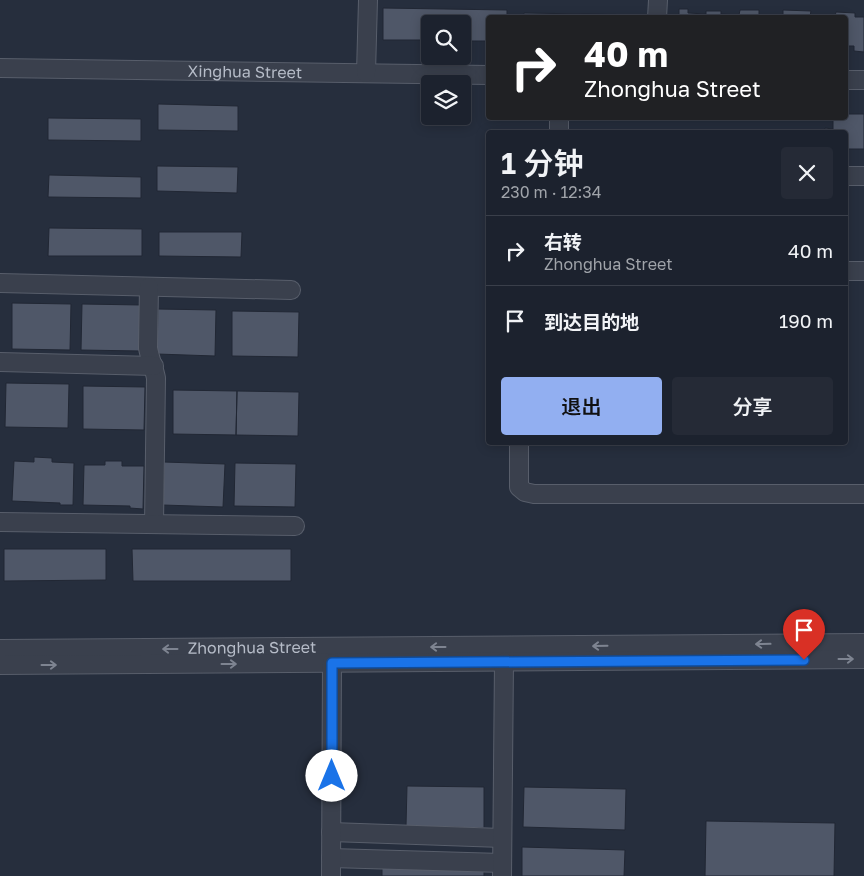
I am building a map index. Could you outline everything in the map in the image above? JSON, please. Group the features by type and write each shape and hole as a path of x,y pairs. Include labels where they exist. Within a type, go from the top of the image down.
{"street":[{"path":"366,73 368,0"},
{"path":"657,15 658,0"},
{"name":"Xinghua Street","path":"0,68 486,74"},
{"path":"848,80 864,80"},
{"path":"848,176 864,176"},
{"path":"848,271 864,271"},
{"path":"0,283 291,290"},
{"path":"149,287 148,348 156,378 154,524"},
{"path":"0,362 154,366"},
{"path":"519,445 519,486 525,492 534,494 864,494"},
{"path":"0,522 295,526"},
{"name":"Zhonghua Street","path":"0,649 864,643"},
{"name":"Zhonghua Street","path":"0,665 864,659"},
{"path":"331,858 502,870 504,662"},
{"path":"331,876 332,663"},
{"path":"331,832 502,838"}],"building":[{"path":"383,8 507,10 507,15 486,15 486,41 471,41 471,15 421,15 421,40 383,40"},
{"path":"679,9 688,9 688,13 706,14 706,11 721,11 721,14 739,15 679,15"},
{"path":"740,10 759,10 759,15 739,15"},
{"path":"783,10 811,11 810,15 783,15"},
{"path":"836,12 855,13 855,17 864,17 864,52 854,51 854,46 848,46 848,15 835,15"},
{"path":"524,13 647,15 524,15"},
{"path":"158,104 238,106 238,131 158,130"},
{"path":"848,114 864,114 864,149 848,149 848,130 825,130 825,128 833,129 833,120 848,120"},
{"path":"48,118 141,119 141,141 48,140"},
{"path":"157,166 238,167 237,193 157,191"},
{"path":"49,175 141,177 141,198 48,197"},
{"path":"49,228 142,229 142,256 48,256"},
{"path":"159,232 242,232 241,257 159,256"},
{"path":"12,303 71,304 70,350 12,349"},
{"path":"82,304 141,305 140,351 81,350"},
{"path":"158,309 216,310 215,356 157,354"},
{"path":"232,311 299,312 298,357 232,356"},
{"path":"6,383 69,384 68,428 5,427"},
{"path":"83,386 145,387 144,430 83,429"},
{"path":"173,390 237,391 236,435 173,434"},
{"path":"237,391 299,392 298,436 236,435"},
{"path":"34,457 52,458 52,462 74,463 73,505 12,501 14,461 34,462"},
{"path":"105,461 122,461 122,466 144,466 143,509 130,508 130,506 83,505 84,465 105,465"},
{"path":"164,462 225,464 223,507 163,505"},
{"path":"235,463 296,464 295,507 234,506"},
{"path":"4,549 106,549 106,580 4,581"},
{"path":"132,549 291,549 291,581 133,581"},
{"path":"407,786 484,787 484,828 406,826"},
{"path":"524,787 626,789 625,830 523,827"},
{"path":"706,821 835,823 834,876 705,876"},
{"path":"522,847 625,850 624,876 522,876"},
{"path":"382,868 484,870 484,876 382,876"}],"route":[{"path":"332,776 332,663 804,660"}]}
